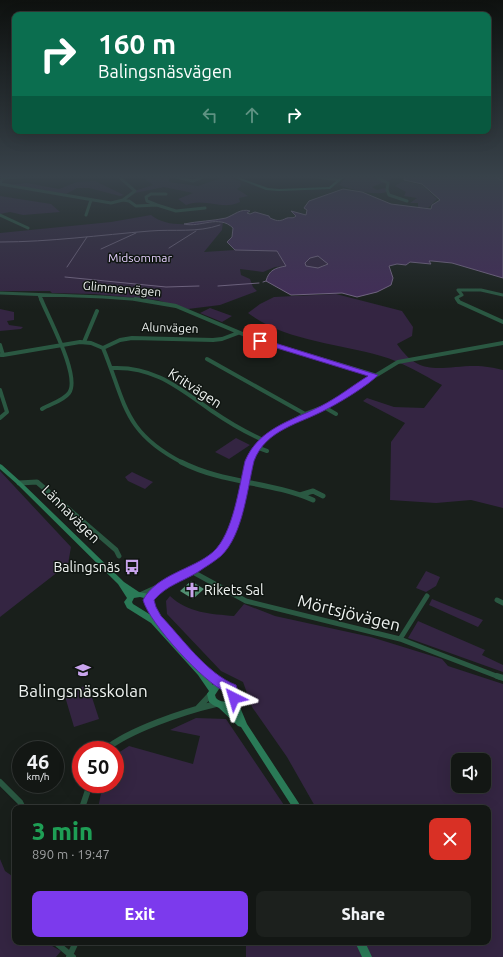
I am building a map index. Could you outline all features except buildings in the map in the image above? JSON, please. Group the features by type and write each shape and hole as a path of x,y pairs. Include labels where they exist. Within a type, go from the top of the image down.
{"main road":[{"name":"Lännavägen","path":"0,466 120,582 140,594 148,601 158,618 205,671 223,685 233,690 233,700 244,726 296,805"},
{"name":"Lännavägen","path":"120,582 130,598 129,604 154,621 201,673 211,692 212,700 244,726"},
{"path":"130,598 140,594"},
{"path":"137,609 145,607 148,601"},
{"path":"211,692 223,685"},
{"path":"219,705 233,700"},
{"path":"361,945 367,957"}],"street":[{"path":"12,221 28,228"},
{"path":"503,295 487,290 458,290 462,295 456,298 460,302 503,322"},
{"name":"Glimmervägen","path":"0,293 39,296 100,296 166,304 193,312 238,333 374,375"},
{"path":"39,296 62,345 72,383 72,388 66,396 42,409"},
{"path":"84,342 97,311"},
{"name":"Alunvägen","path":"103,348 127,338 214,340 222,339 238,333"},
{"path":"0,345 1,355 84,342 103,348 132,421 152,443 181,461 203,472 223,478 273,486 313,500"},
{"path":"140,594 191,571 217,554 229,539 250,461 256,448 263,440 283,425 305,414 324,408 374,375 398,362 503,343"},
{"path":"207,359 305,414"},
{"name":"Kritvägen","path":"112,368 129,366 165,380 183,390 232,425 263,440"},
{"path":"0,390 7,412 0,418"},
{"path":"324,408 336,414"},
{"path":"256,448 266,451"},
{"name":"Lännavägen","path":"19,483 31,481 37,482 116,550 120,556"},
{"path":"300,495 313,491 323,496"},
{"name":"Mörtsjövägen","path":"191,571 246,601 400,639 503,678"},
{"path":"148,601 156,591 178,576"},
{"path":"400,639 427,596"},
{"path":"198,708 211,692"},
{"path":"116,741 124,736 198,708 219,705"},
{"path":"0,782 22,805"},
{"path":"83,805 87,793"},
{"path":"58,945 71,956 75,945"}],"green space":[{"name":"Midsommar","path":"161,221 167,223 186,224 223,222 222,230 204,252 235,250 277,251 286,266 275,267 263,272 240,269 241,275 250,279 253,287 257,291 220,305 188,309 157,300 94,294 52,293 50,291 0,291 0,233 111,222"},
{"path":"318,256 328,263 318,268 306,266 305,263 310,258"},
{"path":"336,294 402,311 413,327 412,336 397,344 414,362 432,368 478,366 503,370 503,508 471,500 436,503 390,500 391,442 405,423 363,401 367,398 394,407 424,408 442,385 413,369 389,359 278,330 248,313 260,304 274,297"},
{"path":"210,308 232,316 222,322 200,313"},
{"path":"0,309 14,312 14,320 7,321 9,325 23,327 21,329 0,331"},
{"path":"236,438 250,445 229,459 215,452"},
{"path":"0,471 71,547 68,564 0,617"},
{"path":"132,472 153,482 145,489 128,481 125,477"},
{"path":"426,571 440,577 436,586 426,592 416,588"},
{"path":"170,596 184,606 200,612 234,616 244,604 275,616 371,637 442,659 448,666 503,684 503,957 246,957 246,945 491,945 491,805 314,805 287,757 252,707 243,682 221,671 167,614 166,601"},
{"path":"432,599 483,620 478,627 429,605"},
{"path":"418,621 485,650 482,655 503,665 503,672 408,638"},
{"path":"88,685 99,719 74,727 64,693"},
{"path":"196,718 226,719 284,805 99,805 101,793 124,793 124,749 129,746 193,764 200,736 170,730"},
{"path":"0,859 5,871 12,876 12,945 50,945 61,951 56,957 0,957"}],"shaded area":[{"path":"209,221 503,221 503,278 452,263 432,261 429,261 431,264 410,262 406,265 397,264 389,266 393,278 391,285 377,292 357,297 342,293 291,295 266,281 269,274 273,270 286,266 277,251 235,250 227,242 232,237 233,228 222,222 190,225 184,224","holes":["318,256 328,264 318,268 306,266 305,263 310,258"]}],"waterway":[{"path":"87,237 150,231 194,230 220,225"},
{"path":"169,248 196,231"},
{"path":"101,249 136,233"},
{"path":"0,242 87,237"},
{"path":"67,267 87,237"},
{"path":"65,277 166,287 199,286"},
{"path":"218,286 259,283"}],"place":[{"name":"Balingsnäs","path":"132,567"},
{"name":"Rikets Sal","path":"192,590"},
{"name":"Balingsnässkolan","path":"83,670"}],"route":[{"path":"234,698 234,692 232,689 223,685 205,671 158,618 148,602 156,591 178,576 191,571 217,554 226,544 233,530 250,461 256,448 263,440 283,425 305,414 324,408 374,375 355,368 260,341"}]}
